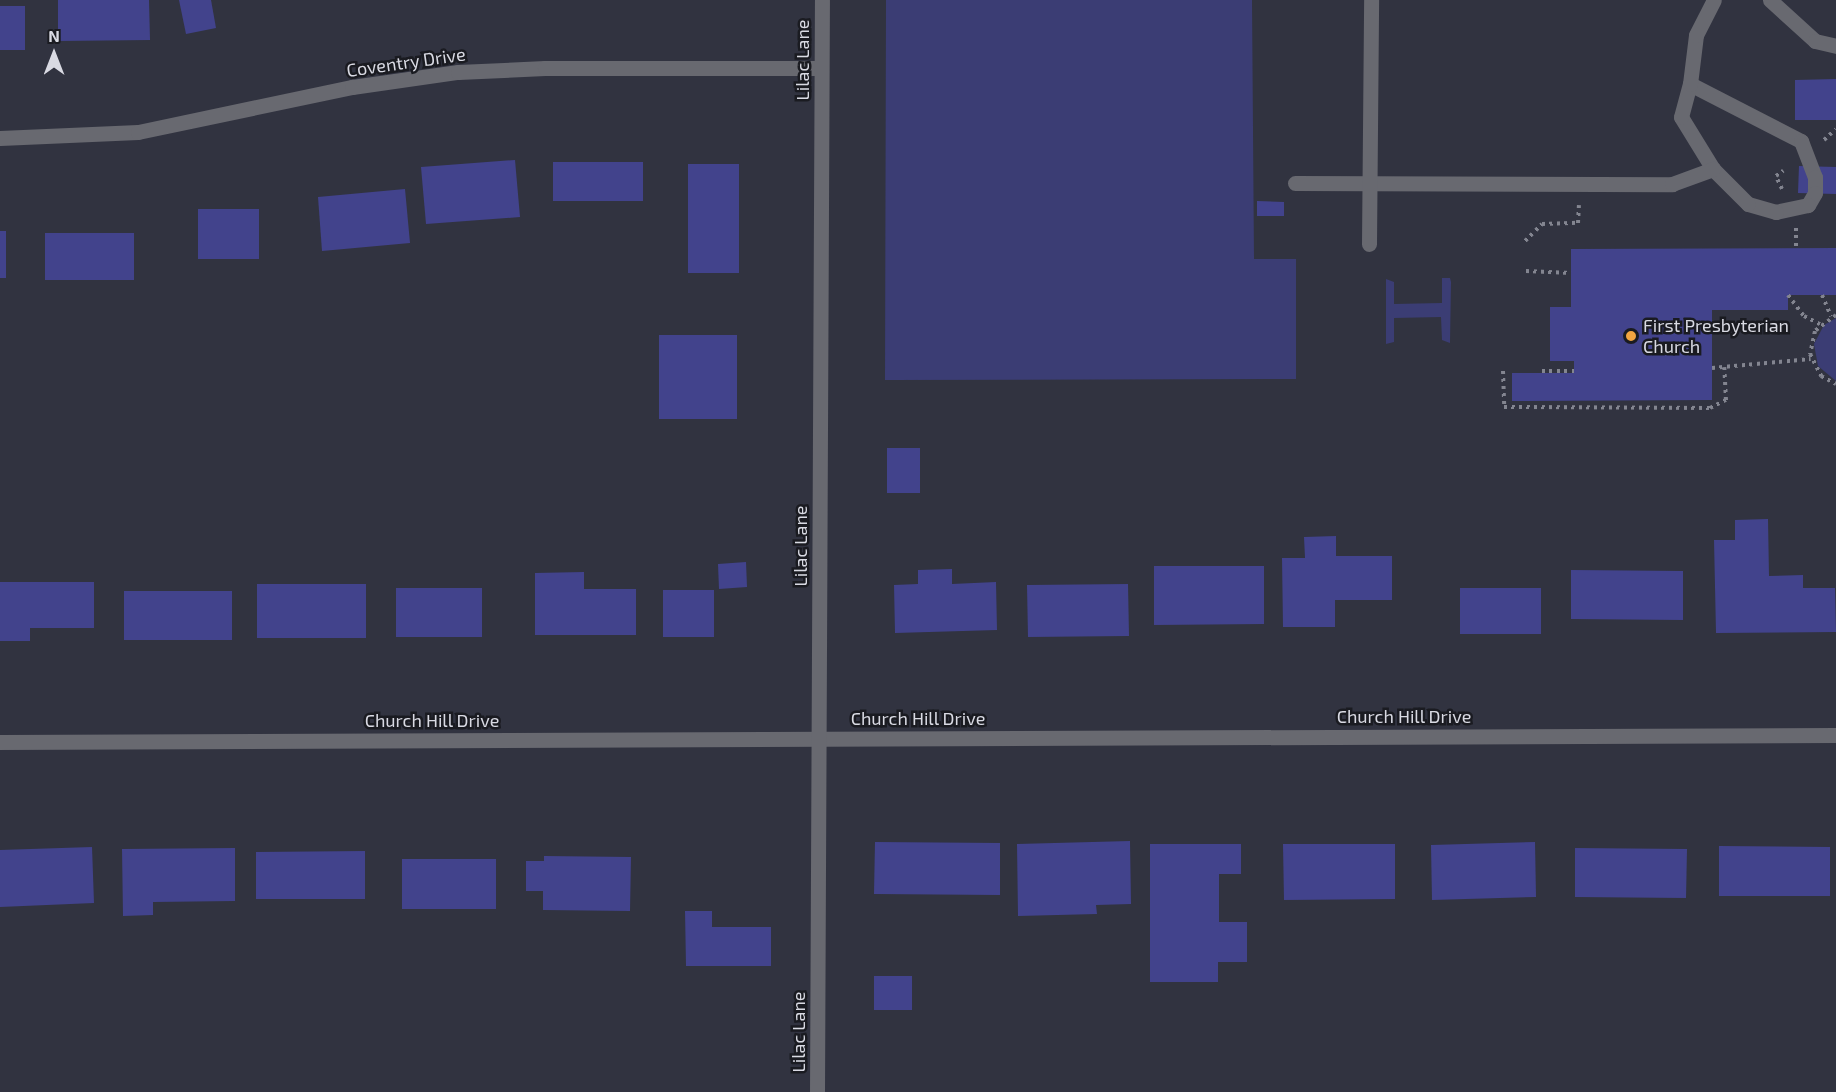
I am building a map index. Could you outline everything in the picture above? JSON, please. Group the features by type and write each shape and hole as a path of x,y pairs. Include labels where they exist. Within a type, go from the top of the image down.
{"street":[{"name":"Lilac Lane","path":"817,1092 822,0"},
{"path":"1369,244 1371,0"},
{"path":"1690,84 1801,141 1812,161 1815,193 1808,205 1776,212 1748,204 1713,169 1682,117 1690,84 1696,35 1714,0"},
{"path":"1770,0 1815,40 1836,46"},
{"name":"Coventry Drive","path":"0,138 138,132 352,87 458,72 545,68 821,68"},
{"path":"1295,183 1672,184 1713,169"},
{"name":"Church Hill Drive","path":"0,742 1836,735"}],"path":[{"path":"1823,141 1836,129"},
{"path":"1525,242 1542,224 1578,223 1579,202"},
{"path":"1796,219 1796,248"},
{"path":"1526,272 1571,273"},
{"path":"1788,295 1804,316 1820,324"},
{"path":"1822,295 1834,315 1820,324 1810,342 1811,359 1821,376 1836,384"},
{"path":"1712,368 1811,359"},
{"path":"1503,371 1504,407 1710,408 1726,400 1724,367"},
{"path":"1542,371 1574,371"}],"shaded area":[{"path":"886,0 1252,0 1254,259 1296,259 1296,379 885,380"},
{"path":"1442,278 1450,278 1451,282 1450,343 1442,340 1441,317 1394,318 1394,342 1386,344 1386,279 1394,282 1394,304 1442,303"},
{"path":"1836,318 1836,381 1818,366 1814,344 1824,325"}],"building":[{"path":"58,0 149,0 150,40 58,41"},
{"path":"179,0 211,0 216,28 186,34"},
{"path":"0,6 25,6 25,50 0,50"},
{"path":"1836,79 1836,120 1795,120 1795,80"},
{"path":"515,160 520,217 426,224 421,167"},
{"path":"553,162 643,162 643,201 553,201"},
{"path":"688,164 739,164 739,273 688,273"},
{"path":"1799,166 1836,167 1836,194 1798,193"},
{"path":"405,189 410,243 322,251 318,197"},
{"path":"1257,201 1284,202 1284,216 1257,216"},
{"path":"198,209 259,209 259,259 198,259"},
{"path":"0,231 6,231 6,278 0,278"},
{"path":"45,233 134,233 134,280 45,280"},
{"name":"First Presbyterian Church","path":"1836,248 1836,295 1788,295 1788,310 1712,310 1712,400 1512,401 1512,373 1574,373 1574,361 1550,361 1550,307 1571,307 1571,249"},
{"path":"659,335 737,335 737,419 659,419"},
{"path":"887,448 920,448 920,493 887,493"},
{"path":"1768,519 1769,576 1803,575 1803,588 1835,588 1836,632 1716,633 1714,540 1735,540 1735,520"},
{"path":"1336,536 1336,556 1392,556 1392,600 1335,600 1335,627 1283,627 1282,558 1305,558 1304,537"},
{"path":"746,562 747,587 719,589 718,564"},
{"path":"1154,566 1264,566 1264,624 1154,625"},
{"path":"952,569 952,584 996,582 997,630 895,633 894,585 918,584 918,570"},
{"path":"1571,570 1683,571 1683,620 1571,619"},
{"path":"584,572 584,589 636,589 636,635 535,635 535,573"},
{"path":"0,582 94,582 94,628 30,628 30,641 0,641"},
{"path":"257,584 366,584 366,638 257,638"},
{"path":"1128,584 1129,636 1028,637 1027,585"},
{"path":"396,588 482,588 482,637 396,637"},
{"path":"1460,588 1541,588 1541,634 1460,634"},
{"path":"663,590 714,590 714,637 663,637"},
{"path":"124,591 232,591 232,640 124,640"},
{"path":"1130,841 1131,904 1096,905 1097,914 1018,916 1017,844"},
{"path":"875,842 1000,843 1000,895 874,894"},
{"path":"1535,842 1536,897 1432,900 1431,845"},
{"path":"1150,844 1241,844 1241,874 1219,874 1219,922 1247,922 1247,962 1218,962 1218,982 1150,982"},
{"path":"1283,844 1395,844 1395,899 1284,900"},
{"path":"1719,846 1830,847 1830,896 1719,896"},
{"path":"92,847 94,903 0,907 0,850"},
{"path":"235,848 235,901 153,902 153,915 123,916 122,849"},
{"path":"1575,848 1687,849 1686,898 1575,897"},
{"path":"365,851 365,899 256,899 256,852"},
{"path":"544,856 631,857 630,911 543,910 543,891 526,891 526,861 544,861"},
{"path":"402,859 496,859 496,909 402,909"},
{"path":"685,911 712,911 712,927 771,927 771,966 686,966"},
{"path":"874,976 912,976 912,1010 874,1010"}],"place":[{"name":"First Presbyterian Church","path":"1631,336"}]}
